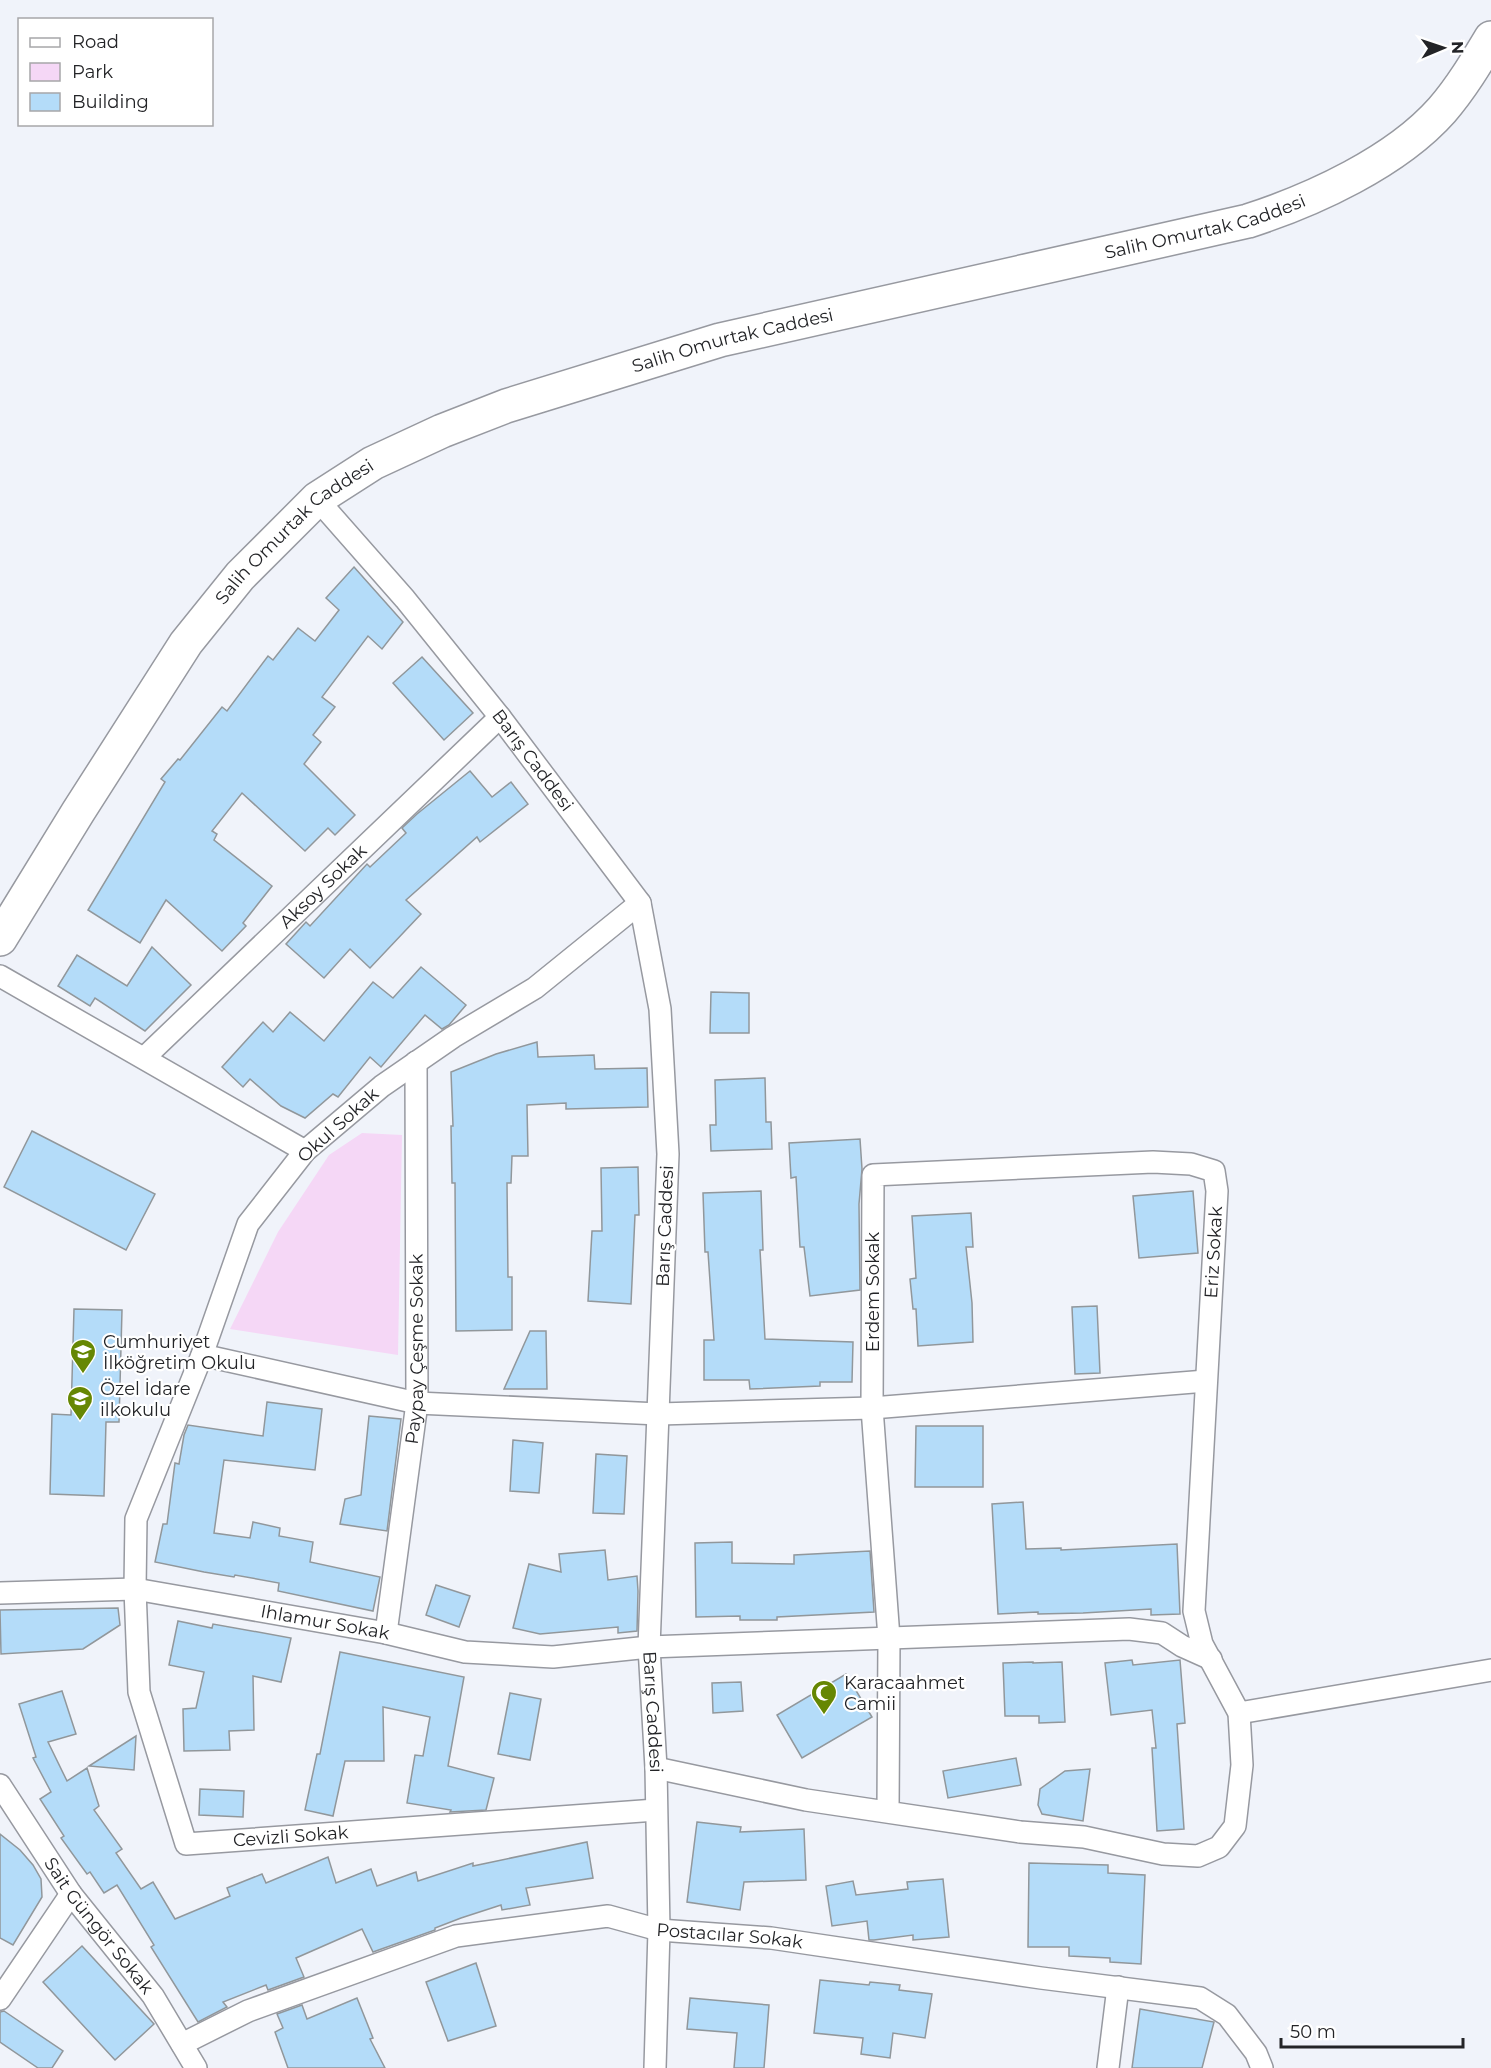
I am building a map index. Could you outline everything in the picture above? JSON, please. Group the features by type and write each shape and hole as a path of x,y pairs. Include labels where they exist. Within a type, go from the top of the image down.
{"main road":[{"name":"Salih Omurtak Caddesi","path":"78,812 186,643 240,576 317,499 373,463 442,431 506,406 720,340 1248,221 1288,208 1323,192 1374,163 1418,132 1441,111 1461,86 1491,38"},
{"path":"0,907 78,812"},
{"path":"0,939 78,812"}],"street":[{"name":"Barış Caddesi","path":"317,499 405,599 500,717 640,903 660,1009 668,1154 649,1647 656,1768 659,1930 655,2068"},
{"name":"Aksoy Sokak","path":"144,1058 500,717"},
{"name":"Okul Sokak","path":"135,1589 136,1519 202,1355 248,1224 305,1151 382,1086 453,1037 535,988 640,903"},
{"path":"0,976 305,1151"},
{"name":"Paypay Çeşme Sokak","path":"386,1633 417,1403 416,1062"},
{"name":"Eriz Sokak","path":"873,1175 1153,1162 1191,1164 1214,1171 1217,1191 1194,1611 1202,1644 1239,1713"},
{"name":"Erdem Sokak","path":"873,1175 872,1408 889,1638 888,1812"},
{"path":"202,1355 417,1403 659,1414 872,1408 1206,1381"},
{"name":"Ihlamur Sokak","path":"0,1593 135,1589 386,1633 465,1652 553,1657 649,1647 1129,1629 1162,1633 1215,1665"},
{"name":"Cevizli Sokak","path":"135,1589 139,1692 186,1844 656,1810"},
{"path":"656,1768 806,1800 1020,1832 1084,1838 1163,1854 1198,1856 1219,1847 1235,1826 1242,1765 1239,1713 1491,1670"},
{"name":"Sait Güngör Sokak","path":"0,1785 71,1894 153,1996 196,2068"},
{"path":"0,1999 71,1894"},
{"name":"Postacılar Sokak","path":"182,2044 248,2011 456,1936 608,1916 659,1930 771,1938 1041,1978 1200,1998 1227,2014 1256,2053 1262,2068"},
{"path":"1108,2068 1118,1987"}],"green space":[{"path":"362,1133 402,1135 398,1355 230,1329 278,1232 329,1155"}],"building":[{"path":"354,567 403,622 382,649 368,636 322,697 335,707 313,735 321,742 304,764 355,815 335,835 328,828 305,851 242,793 212,831 217,834 214,840 272,886 243,923 246,926 222,951 166,900 140,943 88,910 165,782 161,779 178,759 180,760 222,707 227,711 268,656 273,660 298,628 315,641 339,610 326,598"},
{"path":"422,657 473,713 444,740 393,683"},
{"path":"470,771 492,797 511,782 528,804 480,842 477,837 406,900 421,914 370,968 350,949 324,978 286,944 306,922 310,926 367,864 370,867 406,833 402,828"},
{"path":"152,947 191,985 145,1031 95,998 90,1006 58,986 77,955 127,986"},
{"path":"421,967 466,1005 449,1025 442,1029 425,1015 381,1067 370,1057 338,1097 333,1094 305,1118 281,1106 250,1079 243,1087 222,1067 263,1022 273,1032 290,1012 324,1041 373,982 393,998"},
{"path":"711,992 749,993 749,1033 710,1033"},
{"path":"537,1042 538,1057 594,1055 595,1069 647,1068 648,1107 566,1109 566,1103 527,1105 528,1156 512,1156 511,1183 507,1183 508,1277 512,1277 512,1330 456,1331 455,1183 452,1183 451,1072 496,1054"},
{"path":"765,1078 766,1122 771,1122 772,1149 711,1151 710,1125 716,1125 715,1080"},
{"path":"32,1131 155,1194 126,1250 4,1187"},
{"path":"860,1139 862,1169 859,1204 860,1290 810,1296 804,1247 800,1247 796,1177 791,1178 789,1143"},
{"path":"638,1167 639,1215 635,1215 631,1304 588,1301 592,1231 602,1231 601,1168"},
{"path":"761,1191 763,1250 760,1250 765,1339 853,1342 852,1382 820,1382 820,1386 750,1389 749,1380 704,1380 704,1340 714,1340 708,1252 705,1252 703,1193"},
{"path":"1193,1191 1198,1253 1139,1258 1133,1196"},
{"path":"971,1213 973,1247 966,1247 972,1303 973,1342 918,1346 916,1309 913,1309 910,1279 916,1278 912,1216"},
{"path":"1097,1306 1100,1373 1075,1374 1072,1307"},
{"path":"74,1309 122,1310 119,1422 106,1422 104,1496 50,1494 52,1414 71,1415"},
{"path":"530,1331 546,1331 547,1389 504,1389"},
{"path":"267,1402 322,1409 315,1470 224,1460 214,1533 250,1538 253,1522 280,1528 279,1536 313,1542 310,1562 380,1577 373,1611 278,1591 279,1583 155,1562 163,1524 167,1524 175,1463 179,1464 188,1425 263,1436"},
{"path":"369,1416 401,1419 387,1531 340,1524 345,1499 361,1495"},
{"path":"916,1426 983,1426 983,1487 915,1487"},
{"path":"513,1440 543,1443 539,1493 510,1491"},
{"path":"596,1454 627,1456 624,1514 593,1513"},
{"path":"1023,1502 1026,1549 1061,1548 1061,1550 1177,1544 1180,1614 1151,1615 1151,1609 998,1614 992,1504"},
{"path":"732,1542 732,1563 794,1564 794,1555 870,1551 874,1612 777,1617 777,1620 740,1620 740,1616 696,1617 695,1543"},
{"path":"605,1550 608,1580 637,1576 637,1631 618,1633 618,1627 540,1634 513,1628 529,1564 561,1572 559,1554"},
{"path":"436,1585 470,1596 459,1627 426,1615"},
{"path":"118,1608 120,1625 83,1649 1,1654 0,1610"},
{"path":"178,1621 212,1628 213,1624 291,1638 281,1682 253,1676 254,1730 229,1731 230,1750 184,1751 183,1709 196,1708 204,1672 169,1665"},
{"path":"340,1652 464,1677 448,1766 494,1778 486,1810 450,1812 451,1810 407,1803 415,1755 423,1756 430,1717 383,1707 384,1761 345,1761 333,1816 305,1810 317,1754 320,1754"},
{"path":"1132,1660 1133,1665 1180,1660 1185,1723 1177,1724 1184,1829 1157,1831 1152,1748 1156,1748 1152,1710 1111,1715 1105,1663"},
{"path":"1062,1662 1065,1722 1039,1723 1039,1716 1005,1716 1003,1663"},
{"name":"Karacaahmet Camii","path":"846,1674 872,1717 802,1758 777,1715"},
{"path":"741,1682 743,1711 713,1713 712,1683"},
{"path":"62,1691 76,1734 48,1742 67,1781 87,1768 99,1806 94,1810 122,1849 116,1853 141,1889 153,1882 175,1919 230,1896 227,1888 262,1874 266,1883 328,1857 336,1883 371,1869 377,1886 416,1872 418,1881 473,1863 473,1866 587,1842 593,1878 526,1888 530,1905 502,1910 501,1905 373,1952 362,1929 296,1958 304,1977 268,1990 266,1985 223,2002 227,2007 198,2022 151,1947 154,1945 117,1885 104,1893 90,1872 87,1874 61,1838 64,1836 40,1799 51,1792 33,1758 36,1757 19,1704"},
{"path":"510,1693 541,1699 530,1760 498,1754"},
{"path":"136,1736 134,1770 89,1766"},
{"path":"1016,1758 1021,1785 948,1798 943,1771"},
{"path":"1090,1769 1083,1821 1042,1814 1038,1805 1040,1789 1065,1771"},
{"path":"200,1789 244,1791 243,1817 199,1815"},
{"path":"697,1822 741,1827 740,1832 804,1829 806,1880 744,1882 740,1910 687,1902"},
{"path":"0,1834 20,1850 41,1879 42,1897 13,1945 0,1938"},
{"path":"1029,1863 1108,1865 1108,1873 1145,1875 1141,1964 1110,1962 1110,1958 1069,1956 1069,1947 1028,1947"},
{"path":"943,1879 949,1937 913,1940 913,1935 869,1940 867,1921 832,1926 826,1886 853,1881 856,1895 908,1889 907,1882"},
{"path":"82,1946 154,2024 115,2060 43,1982"},
{"path":"476,1963 496,2026 448,2041 426,1982"},
{"path":"820,1980 869,1985 870,1982 900,1985 899,1990 932,1994 925,2038 893,2033 890,2058 861,2054 863,2038 814,2033"},
{"path":"357,1998 373,2038 370,2039 385,2068 288,2068 275,2032 283,2028 277,2014 302,2005 307,2019"},
{"path":"690,1998 769,2005 764,2068 734,2068 737,2033 687,2029"},
{"path":"1140,2009 1214,2022 1202,2068 1132,2068"},
{"path":"4,2011 63,2051 52,2068 38,2068 0,2042 0,2012"}],"place":[{"name":"Cumhuriyet İlköğretim Okulu","path":"83,1375"},
{"name":"Özel İdare ilkokulu","path":"80,1422"},
{"name":"Karacaahmet Camii","path":"824,1716"}]}
